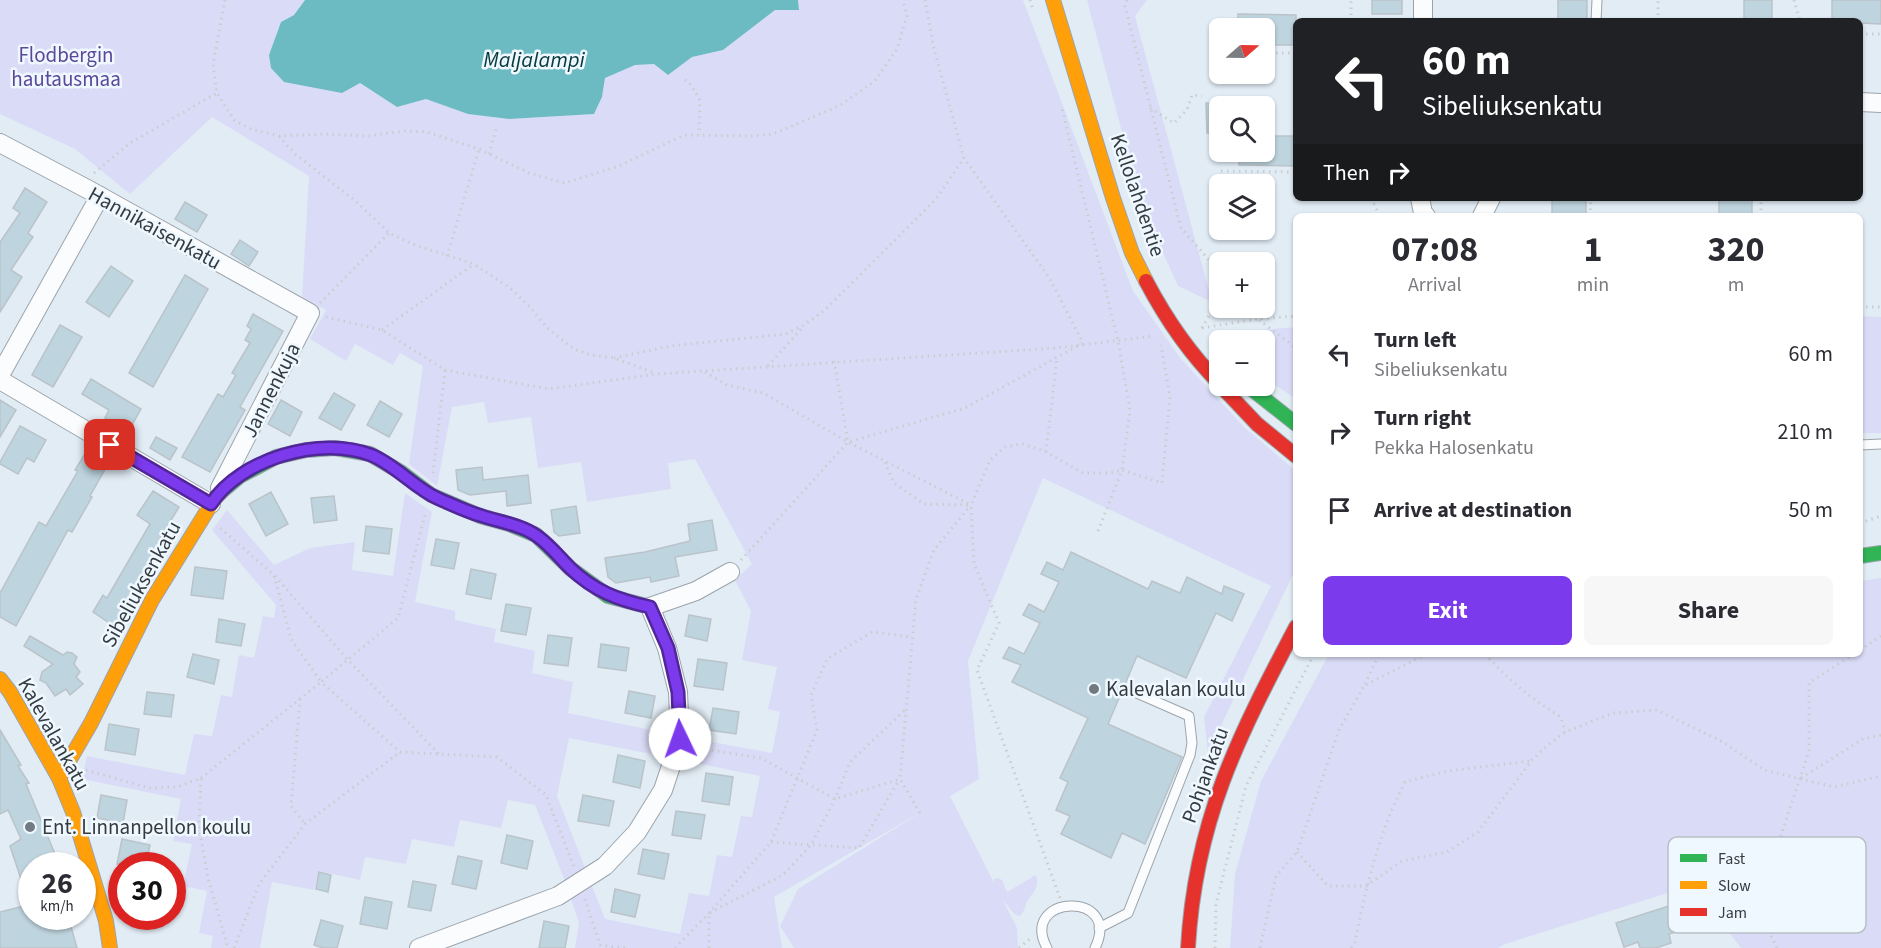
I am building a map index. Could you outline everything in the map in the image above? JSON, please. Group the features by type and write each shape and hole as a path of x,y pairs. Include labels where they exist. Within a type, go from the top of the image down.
{"street":[{"name":"Kellolahdentie","path":"1053,0 1132,254 1163,312 1209,373"},
{"path":"1423,18 1424,0"},
{"path":"1077,33 1094,89"},
{"path":"1863,102 1881,103"},
{"name":"Hannikaisenkatu","path":"0,143 310,313"},
{"path":"100,196 0,377 210,505"},
{"name":"Jannenkuja","path":"210,505 310,313"},
{"name":"Kellolahdentie","path":"1230,396 1257,424 1293,454"},
{"path":"1261,396 1293,422"},
{"name":"Sibeliuksenkatu","path":"59,778 91,723 152,600 210,505 240,476 276,458 306,450 335,448 353,450 378,458 431,495 480,516 536,535 571,569 608,596 650,607"},
{"path":"1863,556 1881,553"},
{"path":"419,948 558,896 605,866 637,832 663,790 680,739 678,692 668,648 650,607 696,591 730,572"},
{"name":"Pohjankatu","path":"1188,948 1195,882 1208,820 1229,761 1293,633"},
{"name":"Kalevalankatu","path":"0,679 59,778 73,812 106,921 110,948"}],"lane":[{"path":"1596,18 1597,0"},
{"path":"1863,445 1881,444"},
{"path":"1099,928 1128,913 1190,755 1192,743 1188,716 1132,691"},
{"path":"1047,948 1043,937 1045,921 1056,909 1073,904 1090,912 1099,928 1099,938 1095,948"}],"path":[{"path":"225,0 213,64 217,93 234,120 251,129 279,136 326,134 368,136 405,131 427,132 479,148 529,173 565,183 620,166 684,135 773,134 839,106 875,81 897,49 907,16 903,0"},
{"path":"925,0 934,49 964,158 1050,279 1083,343"},
{"path":"1030,0 1036,20"},
{"path":"1125,0 1181,228 1209,260"},
{"path":"1351,0 1351,18"},
{"path":"1658,0 1658,18"},
{"path":"1794,0 1799,18"},
{"path":"1863,34 1881,34"},
{"path":"1275,52 1293,53"},
{"path":"685,80 689,82 700,100 699,135"},
{"path":"88,178 130,143 217,93"},
{"path":"1150,108 1174,123 1187,111 1192,95 1202,96"},
{"path":"1061,102 1118,341 1130,410 1122,470 1098,531"},
{"path":"489,154 497,126"},
{"path":"279,136 294,153 359,204 389,233 415,245 474,264 510,288 547,328 574,349 591,355 614,358 657,374"},
{"path":"447,256 479,148"},
{"path":"614,358 670,346 786,334 804,325 825,310 936,199 964,158"},
{"path":"1221,171 1293,172"},
{"path":"310,313 389,233"},
{"path":"382,330 474,264"},
{"path":"1863,307 1881,307"},
{"path":"310,313 382,330 445,370 549,389 657,374 1056,348 1159,335 1170,397 1162,483 1122,470 1110,473 1083,473 1046,452 1023,444 1005,447 990,460 971,505 933,550 916,599 900,779 859,848 771,842"},
{"path":"1209,316 1202,328 1293,316"},
{"path":"1258,319 1293,346"},
{"path":"768,366 804,325"},
{"path":"730,572 848,442 965,408 1083,343"},
{"path":"1046,452 1057,358"},
{"path":"834,361 848,442"},
{"path":"67,764 149,788 177,787 201,778 398,618 431,495 445,370"},
{"path":"705,371 727,385 763,393 848,442 971,505"},
{"path":"884,460 894,483 924,504 971,505"},
{"path":"210,505 348,660 439,754"},
{"path":"971,505 974,564 999,623 977,670 1063,906"},
{"path":"1863,522 1881,516"},
{"path":"274,575 291,639 321,682 400,752 497,757 546,795 580,882 600,945 624,948"},
{"path":"675,948 771,842 817,730 811,695 827,659 872,632 912,637"},
{"path":"1863,648 1881,636"},
{"path":"1215,948 1216,904 1246,786 1312,657"},
{"path":"1260,948 1276,876 1297,852 1339,730 1378,657"},
{"path":"1364,686 1420,657"},
{"path":"1488,657 1504,675 1541,705 1561,717 1565,732"},
{"path":"1781,837 1809,751 1809,684 1850,657"},
{"path":"300,699 291,806 305,824"},
{"path":"709,913 783,875 811,845 835,800 850,762 906,710"},
{"path":"1297,852 1328,886 1366,886 1402,861 1446,852 1478,832 1532,760 1565,732 1614,713 1657,710 1723,741 1764,770 1800,779 1834,787 1881,776"},
{"path":"1800,779 1863,739 1881,735"},
{"path":"680,739 710,750 761,758 835,800 900,779"},
{"path":"234,948 259,884 305,824 400,752"},
{"path":"1351,948 1355,942 1366,886 1389,812 1405,782 1447,771 1532,760"},
{"path":"201,778 199,827 208,878 228,948"},
{"path":"900,779 920,813"},
{"path":"709,913 709,948"},
{"path":"1770,933 1777,948"}],"green space":[{"name":"Flodbergin hautausmaa","path":"0,0 305,0 294,15 281,22 269,55 359,83 397,107 426,99 468,114 509,119 594,114 602,97 605,78 635,65 654,64 668,75 692,57 723,50 775,10 799,10 798,0 1023,0 1133,291 1181,359 1209,389 1209,396 1215,396 1245,428 1293,468 1293,574 1208,753 1204,717 1271,586 1043,478 968,661 979,779 950,796 994,883 994,879 1002,880 1007,892 1036,875 1036,886 1020,916 1012,912 1003,900 1017,928 1018,948 794,948 780,926 798,889 923,811 774,897 782,948 575,948 579,923 571,899 592,886 605,919 680,934 689,893 709,896 717,855 732,857 741,816 752,817 760,776 681,760 684,737 772,753 780,712 768,709 777,667 742,660 751,611 735,580 752,564 695,459 668,463 671,489 587,502 581,462 538,468 531,417 488,423 484,402 452,407 437,486 409,464 423,366 400,353 393,365 355,344 346,361 310,339 326,310 302,297 309,176 212,117 130,194 75,149 0,114"},
{"path":"1087,0 1147,0 1135,16 1209,291 1209,301 1178,286 1141,204"},
{"path":"1863,316 1881,317 1881,433 1863,433"},
{"path":"1293,327 1293,397 1275,385 1275,330 1263,330"},
{"path":"405,493 432,512 415,602 455,611 455,620 496,629 494,642 535,651 532,673 573,682 568,713 666,733 662,756 569,738 557,796 585,868 565,881 535,805 508,800 501,828 460,820 454,847 412,839 406,864 365,857 360,880 319,871 314,890 272,882 260,948 211,948 213,936 199,933 207,891 186,887 186,872 192,844 173,841 181,799 82,779 87,756 185,775 194,734 212,736 221,695 232,697 239,655 254,658 263,616 274,618 276,605 212,530 227,510 274,565 310,548 355,542 352,570 393,576"},
{"path":"1881,578 1881,948 1741,948 1730,933 1866,933 1866,837 1668,837 1668,893 1498,948 1230,948 1235,874 1261,781 1327,657 1863,657 1863,581"}],"water":[{"name":"Maljalampi","path":"305,0 798,0 799,10 775,10 723,50 692,57 668,75 654,64 635,65 605,78 602,97 594,114 509,119 468,114 426,99 397,107 360,83 342,93 284,82 271,68 269,55 281,22 294,15"}],"building":[{"path":"1372,0 1402,0 1402,14 1372,14"},
{"path":"1558,0 1587,0 1587,18 1558,18"},
{"path":"1744,0 1772,0 1772,18 1744,18"},
{"path":"1832,0 1881,0 1881,24 1863,23 1863,18 1832,18"},
{"path":"1238,14 1296,15 1296,18 1293,18 1293,45 1275,45 1275,18 1238,18"},
{"path":"1206,103 1209,103 1209,133 1207,133"},
{"path":"1275,136 1293,136 1293,166 1239,165 1239,162 1275,162"},
{"path":"25,188 47,202 28,233 33,237 11,270 22,277 0,312 0,242 20,213 13,208"},
{"path":"1552,201 1586,201 1586,213 1552,213"},
{"path":"1719,201 1752,201 1752,213 1719,213"},
{"path":"185,202 207,215 197,232 175,219"},
{"path":"240,240 258,252 249,266 231,254"},
{"path":"111,266 133,281 109,317 86,302"},
{"path":"185,275 208,289 153,387 129,373"},
{"path":"253,314 283,331 240,407 245,410 210,472 182,457 218,394 223,397 236,375 232,373 250,343 245,340 251,329 247,326"},
{"path":"60,325 82,337 53,387 32,375"},
{"path":"91,379 141,409 128,432 105,418 109,410 82,394"},
{"path":"334,393 355,405 341,430 319,418"},
{"path":"0,400 16,410 0,437"},
{"path":"281,400 302,412 290,436 268,424"},
{"path":"380,401 402,414 389,437 367,425"},
{"path":"20,426 46,440 34,462 27,458 18,474 0,462"},
{"path":"156,437 177,448 170,460 150,448"},
{"path":"86,452 108,464 90,496 92,497 72,532 68,530 16,626 0,617 0,593 39,522 46,526 78,471 75,470"},
{"path":"482,467 483,480 528,475 531,503 507,506 506,491 470,495 458,490 456,470"},
{"path":"153,491 179,507 159,540 168,546 138,591 136,590 114,626 93,612 103,595 107,598 150,524 137,515"},
{"path":"271,492 288,524 266,536 249,504"},
{"path":"334,496 337,520 314,523 311,498"},
{"path":"576,506 580,533 559,536 554,532 551,510"},
{"path":"712,520 717,550 675,557 679,576 651,582 650,577 616,583 608,577 605,558 645,552 690,541 688,524"},
{"path":"366,526 392,529 389,554 363,551"},
{"path":"436,539 459,543 454,569 431,565"},
{"path":"1071,552 1148,589 1152,581 1180,593 1187,577 1222,594 1224,586 1244,594 1232,621 1216,613 1186,678 1137,656 1108,724 1182,757 1145,844 1122,833 1111,858 1061,834 1070,816 1056,810 1068,782 1060,778 1088,718 1012,682 1021,665 1003,658 1009,647 1024,654 1040,623 1023,615 1029,604 1044,612 1059,582 1041,574 1047,562 1063,570"},
{"path":"195,567 227,571 223,599 191,595"},
{"path":"471,569 496,574 491,599 466,594"},
{"path":"506,604 531,608 526,635 501,631"},
{"path":"689,615 711,619 707,641 685,636"},
{"path":"219,619 245,624 241,646 216,642"},
{"path":"548,635 572,638 568,666 544,663"},
{"path":"30,636 63,655 67,652 77,657 74,664 80,672 76,677 83,684 70,695 66,689 55,696 46,683 40,680 42,672 53,664 24,646"},
{"path":"601,644 629,648 626,671 598,667"},
{"path":"193,654 219,660 214,684 187,677"},
{"path":"698,659 727,663 723,690 694,686"},
{"path":"629,691 655,696 651,718 625,713"},
{"path":"147,692 174,695 171,717 144,714"},
{"path":"713,708 739,712 736,734 709,730"},
{"path":"109,724 139,729 135,755 105,750"},
{"name":"Ent. Linnanpellon koulu","path":"0,730 29,783 26,784 54,852 18,852 18,870 10,846 21,839 8,810 0,814"},
{"path":"618,755 645,761 640,788 613,782"},
{"path":"706,773 733,777 729,805 702,801"},
{"path":"101,795 127,800 123,823 97,818"},
{"path":"583,795 614,801 609,826 578,821"},
{"path":"676,811 705,815 701,839 672,835"},
{"path":"507,835 533,841 527,869 501,863"},
{"path":"122,839 150,845 149,852 119,852"},
{"path":"643,849 669,854 664,879 638,874"},
{"path":"458,856 482,861 476,889 452,884"},
{"path":"319,872 331,875 328,892 316,889"},
{"path":"413,881 436,885 431,911 408,907"},
{"path":"615,889 640,895 635,917 611,912"},
{"path":"365,897 392,902 387,929 360,924"},
{"path":"1668,906 1668,933 1672,933 1669,934 1671,943 1656,948 1640,948 1638,942 1624,947 1616,923"},
{"path":"18,908 18,930 72,930 77,948 0,948 0,912"},
{"path":"321,920 343,926 337,948 323,948 314,945"},
{"path":"544,921 569,926 565,948 539,948"}],"traffic: fast":[{"path":"1261,396 1293,422"},
{"path":"221,492 240,476 276,457 306,450 335,448 370,454 402,473 431,495 480,516 536,535 571,569 608,596 650,607"},
{"path":"1863,556 1881,553"}],"traffic: slow":[{"path":"1053,0 1113,198 1132,253 1146,281"},
{"path":"59,778 91,723 152,600 215,498 221,492"},
{"path":"0,679 10,692 59,778 73,812 106,921 110,948"}],"traffic: jam":[{"path":"1146,281 1179,336 1209,372"},
{"path":"1230,396 1257,424 1293,454"},
{"path":"1188,948 1192,902 1210,820 1238,743 1293,633"}],"place":[{"name":"Kalevalan koulu","path":"1094,689"},
{"name":"Ent. Linnanpellon koulu","path":"30,827"}],"route":[{"path":"110,445 211,504 240,476 276,458 306,450 335,448 353,450 369,454 386,463 431,495 480,516 536,535 571,569 608,596 650,607 668,648 678,692 680,739"}]}
